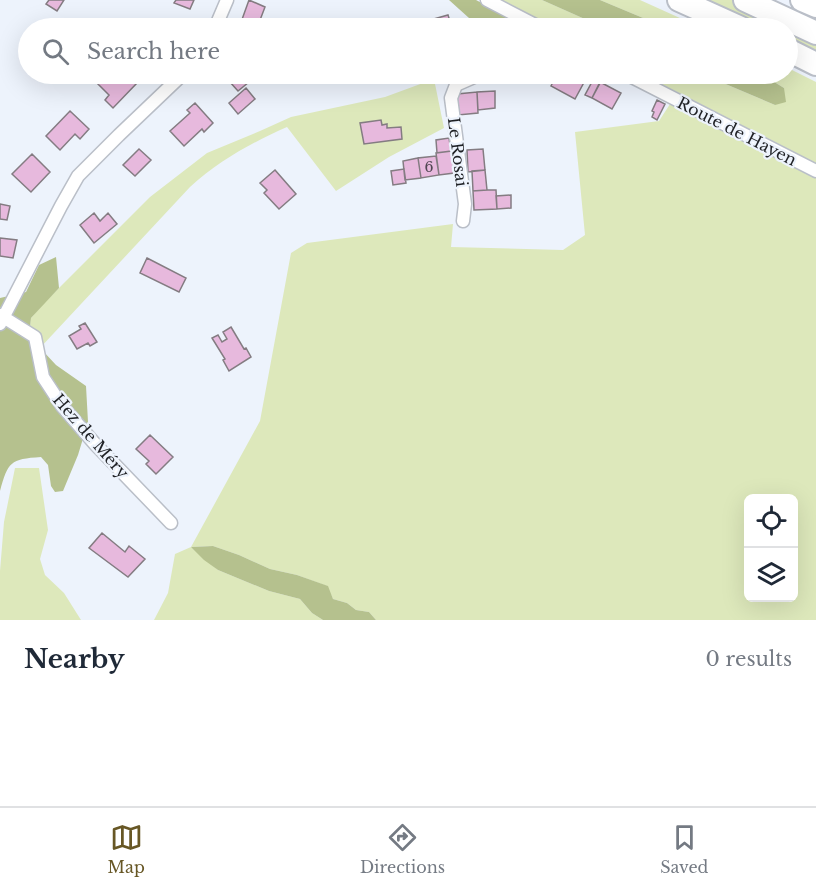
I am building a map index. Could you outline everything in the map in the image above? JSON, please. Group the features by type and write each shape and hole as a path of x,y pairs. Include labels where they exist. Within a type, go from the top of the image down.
{"highway":[{"path":"679,0 719,18"},
{"path":"745,0 784,18"},
{"path":"802,0 816,6"},
{"path":"798,25 816,33"},
{"path":"798,55 816,64"}],"street":[{"path":"219,18 227,0"},
{"path":"487,0 522,18"},
{"path":"1,319 78,176 173,84"},
{"name":"Le Rosai","path":"458,84 451,98 465,204 463,221"},
{"name":"Route de Hayen","path":"646,84 816,171"},
{"name":"Hez de Méry","path":"1,319 35,337 43,377 62,406 171,523"}],"green space":[{"path":"449,0 476,0 511,18 469,18"},
{"path":"500,0 542,0 582,18 535,18"},
{"path":"542,0 600,0 643,18 582,18"},
{"path":"600,0 640,0 680,18 643,18"},
{"path":"699,0 736,0 775,18 738,18"},
{"path":"798,29 816,37 816,54 798,46"},
{"path":"798,73 816,82 816,164 661,84 726,84 775,105 784,88 777,84 798,84"},
{"path":"420,84 435,84 444,128 389,157 336,191 287,127 261,139 224,160 190,187 40,348 29,336 31,318 44,303 150,197 207,153 291,117 385,97"},
{"path":"726,84 777,84 784,88 786,102 775,105"},
{"path":"672,101 816,175 816,620 376,620 369,612 356,610 347,603 333,599 327,586 297,575 270,569 213,546 191,547 260,421 291,253 307,243 453,224 451,247 563,250 585,235 575,132 659,121"},
{"path":"56,257 59,288 31,318 29,336 56,365 86,386 88,422 78,455 63,491 55,492 51,486 48,465 41,457 23,459 12,464 5,474 0,491 0,298 26,292 39,265"},
{"path":"15,468 39,468 48,530 40,559 45,575 64,593 81,620 0,620 0,571 4,522"},
{"path":"213,546 270,569 297,575 328,586 333,599 347,603 356,610 369,612 376,620 323,620 312,613 300,599 269,591 218,570 191,547"},
{"path":"191,547 218,570 269,591 300,599 312,613 323,620 154,620 168,593 175,554"}],"building":[{"path":"49,0 64,0 57,11 46,4"},
{"path":"176,0 194,0 190,9 174,3"},
{"path":"249,0 265,7 261,18 243,18"},
{"path":"98,84 136,84 113,108 105,100 109,95"},
{"path":"232,84 247,84 238,91"},
{"path":"552,84 583,84 575,99 551,86"},
{"path":"591,84 599,84 592,98 585,95"},
{"path":"599,84 604,84 621,93 612,109 592,98"},
{"path":"246,88 255,99 238,114 229,103"},
{"path":"495,91 495,108 478,110 477,92"},
{"path":"477,92 478,113 458,115 457,94"},
{"path":"657,100 665,104 657,120 652,117 654,112 652,111"},
{"path":"195,103 213,123 204,132 202,129 184,146 170,131 190,113 187,110"},
{"path":"70,111 89,129 80,139 75,134 60,150 46,136"},
{"path":"381,120 382,125 387,124 387,128 401,127 402,139 364,144 360,123"},
{"path":"449,138 451,151 437,153 436,140"},
{"path":"139,149 151,160 135,176 123,165"},
{"path":"483,149 485,170 468,172 467,150"},
{"path":"451,151 454,173 439,175 436,153"},
{"path":"32,154 50,172 31,192 12,174"},
{"path":"436,156 439,175 421,178 418,158"},
{"path":"418,158 421,178 405,180 403,161"},
{"path":"404,169 406,183 393,185 391,171"},
{"path":"275,170 296,194 279,209 264,193 267,190 260,183"},
{"path":"485,170 487,190 473,191 472,171"},
{"path":"496,190 497,209 474,210 473,191"},
{"path":"511,195 511,208 497,209 496,196"},
{"path":"0,204 10,206 7,220 0,219"},
{"path":"94,213 100,221 108,213 117,224 94,243 80,225"},
{"path":"0,238 17,240 13,258 0,256"},
{"path":"147,258 186,278 179,292 140,273"},
{"path":"85,323 97,342 90,346 88,343 77,349 69,336 81,329 79,326"},
{"path":"231,327 251,357 229,371 223,360 225,359 212,338 218,335 222,342 227,339 223,332"},
{"path":"150,435 173,457 156,474 146,464 149,461 136,449"},
{"path":"102,533 125,552 129,546 145,559 128,577 89,548"}]}
